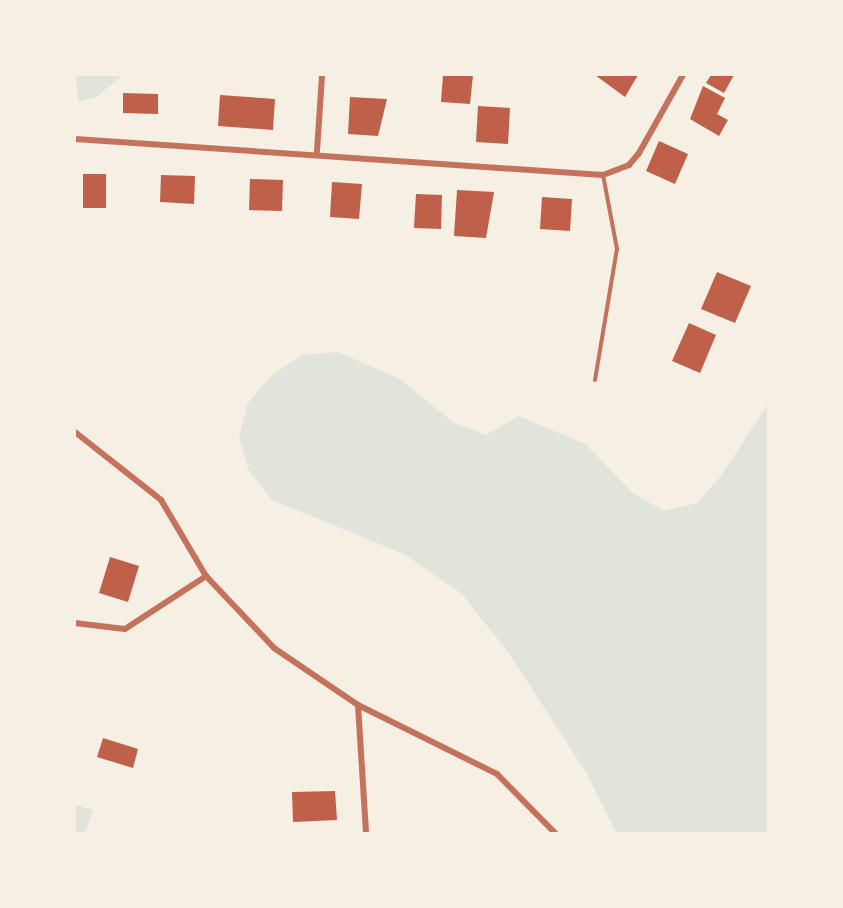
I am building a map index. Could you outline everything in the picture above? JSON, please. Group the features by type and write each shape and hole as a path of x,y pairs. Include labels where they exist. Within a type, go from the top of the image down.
{"street":[{"path":"317,151 322,75"},
{"path":"75,139 317,151 603,174 630,165 683,75"},
{"path":"75,432 161,500 206,576 274,648 358,705 496,774 555,833"},
{"path":"75,623 124,629 206,576"},
{"path":"358,705 366,833"}],"lane":[{"path":"595,380 617,249 603,174"}],"shaded area":[{"path":"75,75 123,75 96,97 79,101"},
{"path":"338,352 400,379 454,423 486,435 519,416 585,444 634,494 664,511 697,503 720,477 768,404 768,833 616,833 587,774 510,655 462,594 404,554 272,500 249,471 239,438 247,404 271,376 302,355"},
{"path":"75,805 93,810 85,833 75,833"}],"building":[{"path":"443,75 473,75 470,104 441,102"},
{"path":"595,75 638,75 625,97"},
{"path":"711,75 734,75 724,93 706,83"},
{"path":"703,86 725,98 717,114 728,120 719,136 690,119"},
{"path":"123,93 158,94 158,114 123,113"},
{"path":"220,95 275,99 273,130 218,126"},
{"path":"350,97 387,99 378,136 348,134"},
{"path":"478,106 510,108 508,144 476,142"},
{"path":"659,141 688,154 675,184 646,171"},
{"path":"83,174 106,174 106,208 83,208"},
{"path":"161,175 195,176 194,204 160,202"},
{"path":"250,179 283,180 282,211 249,210"},
{"path":"332,182 362,184 359,219 330,217"},
{"path":"457,190 494,192 486,238 454,236"},
{"path":"416,194 442,195 441,229 414,228"},
{"path":"542,197 572,199 570,231 540,229"},
{"path":"717,272 751,286 735,323 701,309"},
{"path":"689,323 716,335 700,373 672,361"},
{"path":"110,557 139,566 128,602 99,593"},
{"path":"103,738 138,749 133,768 97,757"},
{"path":"335,791 337,820 293,822 292,792"}]}
